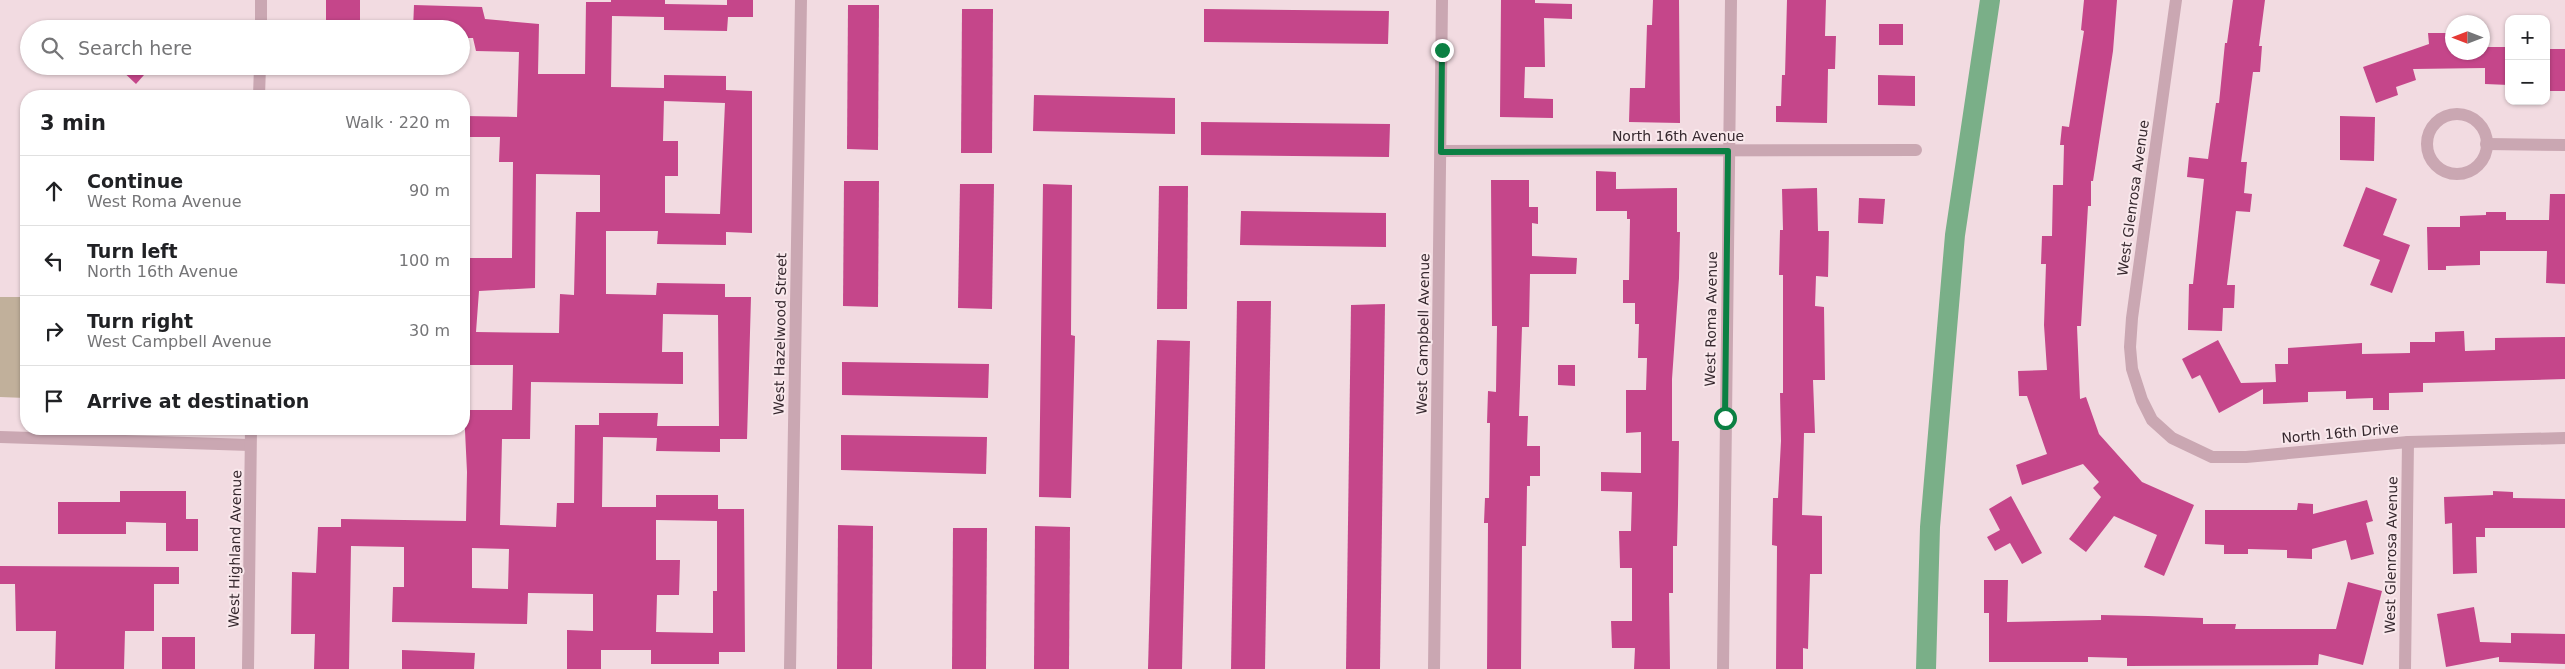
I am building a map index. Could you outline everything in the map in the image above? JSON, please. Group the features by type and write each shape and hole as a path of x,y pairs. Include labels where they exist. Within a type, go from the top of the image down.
{"street":[{"path":"261,0 261,20"},
{"name":"West Hazelwood Street","path":"790,669 801,0"},
{"name":"West Campbell Avenue","path":"1434,669 1442,0"},
{"name":"West Roma Avenue","path":"1723,669 1731,0"},
{"name":"West Glenrosa Avenue","path":"2142,400 2132,369 2130,347 2132,318 2176,0"},
{"path":"259,90 260,75"},
{"path":"2463,114 2473,118 2481,126 2486,144 2484,156 2478,165 2460,174 2440,169 2432,161 2427,144 2428,135 2437,121 2450,115 2463,114"},
{"path":"2486,144 2565,145"},
{"name":"North 16th Avenue","path":"1441,152 1916,150"},
{"name":"North 16th Drive","path":"2142,400 2152,420 2172,438 2212,457 2246,457 2408,442 2565,438"},
{"name":"West Highland Avenue","path":"248,669 251,435"},
{"path":"0,437 250,445"},
{"name":"West Glenrosa Avenue","path":"2405,669 2408,442"}],"shaded area":[{"path":"0,297 20,297 20,398 0,397"}],"building":[{"path":"326,0 360,0 360,20 326,20"},
{"path":"665,0 665,4 727,5 727,0 753,0 753,17 728,17 727,31 664,30 664,17 612,16 611,87 664,88 664,75 726,76 726,90 752,91 752,233 726,232 726,245 657,244 658,231 606,231 606,294 656,295 657,283 725,284 725,297 751,297 747,439 720,439 720,452 656,451 657,438 603,437 602,507 656,507 656,495 718,495 718,509 744,509 745,652 719,652 719,664 651,664 651,650 601,650 601,669 567,669 567,630 593,631 593,594 528,593 527,624 392,622 393,587 404,587 404,547 351,546 349,669 314,669 315,634 291,634 292,572 316,573 318,527 341,527 341,519 466,521 465,435 470,435 470,410 512,410 513,365 470,365 470,258 512,258 513,162 499,162 500,137 470,137 470,116 517,117 519,52 476,51 473,38 470,38 470,20 413,20 414,5 482,7 485,19 539,24 538,74 585,74 586,2","holes":["664,101 725,103 720,214 665,213 665,176 678,176 678,141 663,141","536,174 600,175 600,212 576,212 574,295 560,294 559,333 476,332 479,291 535,288","663,314 718,315 719,426 657,426 658,413 599,413 599,425 575,425 574,503 557,503 556,527 500,525 502,439 530,439 531,382 683,384 683,352 662,352","656,520 717,521 717,591 713,591 713,633 656,632 657,595 679,595 680,560 656,560","472,548 509,549 508,589 472,588"]},
{"path":"1501,0 1535,0 1535,3 1572,4 1572,19 1544,18 1545,67 1525,67 1524,98 1553,99 1553,118 1500,117"},
{"path":"1653,0 1679,0 1680,123 1629,122 1630,88 1645,88 1647,25 1652,25"},
{"path":"1787,0 1826,0 1825,36 1836,36 1835,69 1828,69 1827,123 1776,122 1776,106 1781,106 1782,75 1785,75"},
{"path":"2084,0 2117,0 2113,51 2093,181 2091,181 2091,206 2088,206 2081,326 2077,326 2080,399 2086,397 2099,434 2142,482 2194,505 2164,576 2144,567 2157,535 2114,516 2086,552 2069,539 2101,497 2093,488 2099,482 2083,464 2022,485 2016,465 2047,454 2027,396 2019,396 2018,371 2047,370 2044,325 2046,264 2041,264 2042,236 2052,236 2053,185 2063,185 2064,145 2060,145 2062,126 2069,127 2084,31 2081,30"},
{"path":"2233,0 2265,0 2259,46 2262,46 2260,72 2253,72 2241,162 2247,162 2244,193 2252,194 2250,212 2236,211 2227,285 2235,285 2234,308 2223,308 2222,331 2188,330 2189,284 2193,284 2204,179 2187,177 2189,157 2208,159 2216,103 2219,103 2225,43 2227,43"},
{"path":"848,5 879,5 878,150 847,149"},
{"path":"962,9 993,9 992,153 961,153"},
{"path":"1204,9 1389,11 1388,44 1204,42"},
{"path":"1879,24 1903,24 1903,45 1879,45"},
{"path":"2428,33 2445,33 2445,60 2490,60 2490,47 2505,47 2505,85 2485,84 2485,68 2413,69 2416,80 2396,87 2398,95 2376,103 2363,67 2429,44"},
{"path":"2550,49 2565,49 2565,91 2550,91"},
{"path":"126,75 144,75 136,84"},
{"path":"1878,75 1915,76 1915,106 1878,105"},
{"path":"1034,95 1175,98 1175,134 1033,131"},
{"path":"2340,116 2375,117 2374,161 2340,160"},
{"path":"1201,122 1390,124 1389,157 1201,155"},
{"path":"1596,171 1616,172 1616,189 1677,188 1677,232 1680,232 1679,278 1672,379 1672,441 1679,441 1677,546 1673,546 1673,593 1669,593 1670,669 1634,669 1635,648 1612,648 1611,621 1632,621 1632,568 1620,568 1619,531 1631,531 1632,492 1601,491 1601,472 1641,473 1641,432 1626,433 1626,390 1646,390 1647,358 1638,358 1639,324 1635,324 1635,303 1623,303 1623,280 1629,280 1630,219 1627,219 1627,211 1596,211"},
{"path":"1491,180 1529,180 1529,207 1538,207 1538,224 1532,223 1532,256 1577,258 1576,274 1530,274 1529,327 1522,327 1519,416 1528,416 1527,446 1540,446 1540,476 1530,476 1530,486 1527,486 1526,546 1522,546 1521,669 1487,669 1488,523 1484,523 1485,498 1489,498 1490,423 1487,423 1488,391 1496,392 1497,326 1492,326"},
{"path":"844,181 879,181 878,307 843,306"},
{"path":"960,184 994,184 992,309 958,308"},
{"path":"1043,184 1072,185 1071,335 1075,336 1071,498 1039,497"},
{"path":"1159,186 1188,186 1187,309 1157,309"},
{"path":"2366,187 2397,199 2383,235 2410,245 2392,293 2370,285 2380,260 2343,246"},
{"path":"1817,188 1818,231 1829,231 1828,277 1816,276 1815,306 1824,307 1825,380 1813,380 1815,433 1804,433 1802,515 1822,516 1822,574 1810,574 1808,649 1803,648 1803,669 1776,669 1777,546 1772,545 1773,498 1778,498 1781,441 1780,393 1783,393 1783,275 1779,275 1780,230 1783,230 1782,189"},
{"path":"2550,194 2565,194 2565,284 2546,283 2547,251 2480,251 2480,265 2446,266 2446,270 2428,270 2427,227 2460,227 2460,216 2486,215 2486,212 2506,212 2506,220 2549,220"},
{"path":"1859,198 1885,199 1883,224 1858,223"},
{"path":"1241,211 1386,213 1386,247 1240,245"},
{"path":"1237,301 1271,301 1265,669 1231,669"},
{"path":"1385,304 1380,669 1346,669 1351,305"},
{"path":"2464,331 2465,351 2495,350 2495,338 2565,337 2565,379 2423,383 2423,392 2389,393 2389,410 2373,410 2373,398 2346,399 2346,391 2308,392 2308,402 2263,404 2263,389 2219,413 2200,375 2192,379 2182,359 2218,340 2241,383 2276,382 2275,364 2288,364 2288,348 2362,343 2362,354 2410,353 2410,342 2435,342 2435,332"},
{"path":"1157,340 1190,341 1182,669 1148,669"},
{"path":"842,362 989,364 988,398 842,395"},
{"path":"1558,365 1575,365 1575,386 1558,385"},
{"path":"841,435 987,437 986,474 841,470"},
{"path":"120,491 186,491 186,519 198,519 198,551 166,551 166,523 126,522 126,534 58,534 58,502 120,502"},
{"path":"2493,491 2513,492 2513,498 2565,499 2565,528 2485,528 2485,537 2476,537 2477,573 2453,574 2452,523 2445,524 2444,497 2493,495"},
{"path":"2011,496 2042,553 2022,564 2010,543 1995,551 1987,537 2000,530 1989,509"},
{"path":"2367,500 2373,521 2366,523 2374,554 2351,560 2346,540 2312,549 2312,559 2287,558 2287,550 2248,549 2248,554 2224,554 2224,545 2205,544 2205,510 2297,510 2298,503 2313,504 2313,514"},
{"path":"838,525 873,526 872,669 837,669"},
{"path":"1035,526 1070,527 1069,669 1034,669"},
{"path":"953,528 987,528 986,669 952,669"},
{"path":"0,566 179,567 179,584 154,584 154,631 125,631 124,669 55,669 56,631 16,631 15,584 0,584"},
{"path":"1984,580 2008,580 2007,622 2101,620 2101,615 2148,616 2203,618 2203,624 2236,624 2235,629 2336,629 2348,582 2382,591 2363,665 2319,654 2318,665 2127,666 2127,658 2088,657 2088,662 1989,662 1989,613 1984,613"},
{"path":"2474,607 2480,642 2511,643 2511,633 2565,634 2565,664 2499,662 2499,657 2446,667 2437,614"},
{"path":"162,637 195,637 195,669 162,669"},
{"path":"402,650 475,653 474,669 402,669"}],"waterway":[{"path":"1926,669 1930,527 1955,235 1990,0"}],"route":[{"path":"1442,50 1441,152 1728,151 1725,418"}]}
